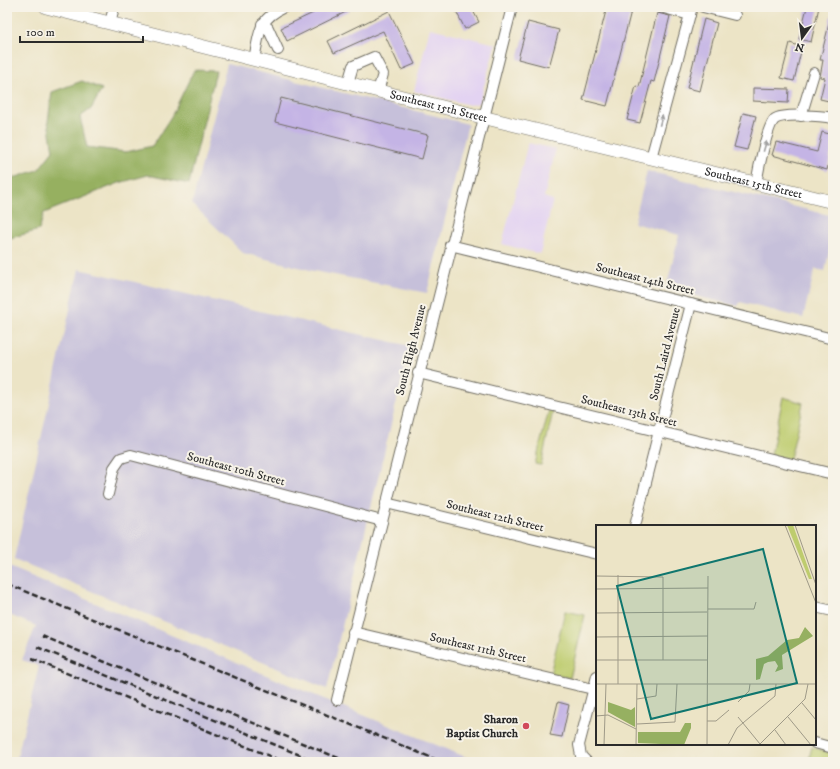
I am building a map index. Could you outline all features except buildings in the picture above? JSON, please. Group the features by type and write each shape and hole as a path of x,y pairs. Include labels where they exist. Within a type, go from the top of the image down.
{"main road":[{"name":"Southeast 15th Street","path":"46,7 482,117 833,202"}],"street":[{"path":"110,23 114,7"},
{"path":"254,59 262,24 267,17 284,7"},
{"name":"South High Avenue","path":"337,700 482,117 512,7"},
{"path":"651,158 691,11 660,7"},
{"path":"703,7 735,15"},
{"path":"262,24 268,28 278,50"},
{"path":"348,83 353,66 374,57 383,74 378,91"},
{"path":"802,116 814,73"},
{"path":"756,184 773,121 783,116 833,118"},
{"name":"Southeast 14th Street","path":"450,245 833,339"},
{"name":"South Laird Avenue","path":"635,525 691,304"},
{"name":"Southeast 13th Street","path":"418,373 833,474"},
{"name":"Southeast 10th Street","path":"108,494 114,468 121,458 131,455 382,521"},
{"name":"Southeast 12th Street","path":"386,503 596,554"},
{"path":"816,607 833,611"},
{"name":"Southeast 11th Street","path":"353,632 595,689"},
{"path":"584,759 579,745 595,689"},
{"path":"816,743 833,748"}],"shaded area":[{"path":"430,28 496,44 479,103 470,105 414,91"},
{"path":"227,64 468,124 427,293 314,271 243,253 192,204"},
{"path":"528,143 556,149 544,197 553,200 540,254 502,244"},
{"path":"647,171 833,216 833,234 825,271 815,269 803,318 740,302 738,306 666,289 679,235 634,223"},
{"path":"79,269 410,346 327,689 14,559"},
{"path":"7,566 297,688 478,762 16,762 39,666 22,660 36,626 7,614"}],"green space":[{"path":"194,70 216,71 189,184 148,175 119,183 44,213 39,230 7,239 7,180 38,170 53,151 48,121 52,92 82,81 102,89 91,109 80,117 87,147 126,152 152,146 172,115"},
{"path":"783,397 803,403 790,459 771,455"},
{"path":"549,410 553,411 541,465 535,464"},
{"path":"565,611 585,615 570,678 550,674"},
{"path":"812,747 828,752 833,756 833,762 808,762"}],"railway":[{"path":"7,584 442,762"},
{"path":"42,636 348,762"},
{"path":"37,647 317,762"},
{"path":"32,659 284,762"}],"place":[{"name":"Sharon Baptist Church","path":"526,726"}]}
